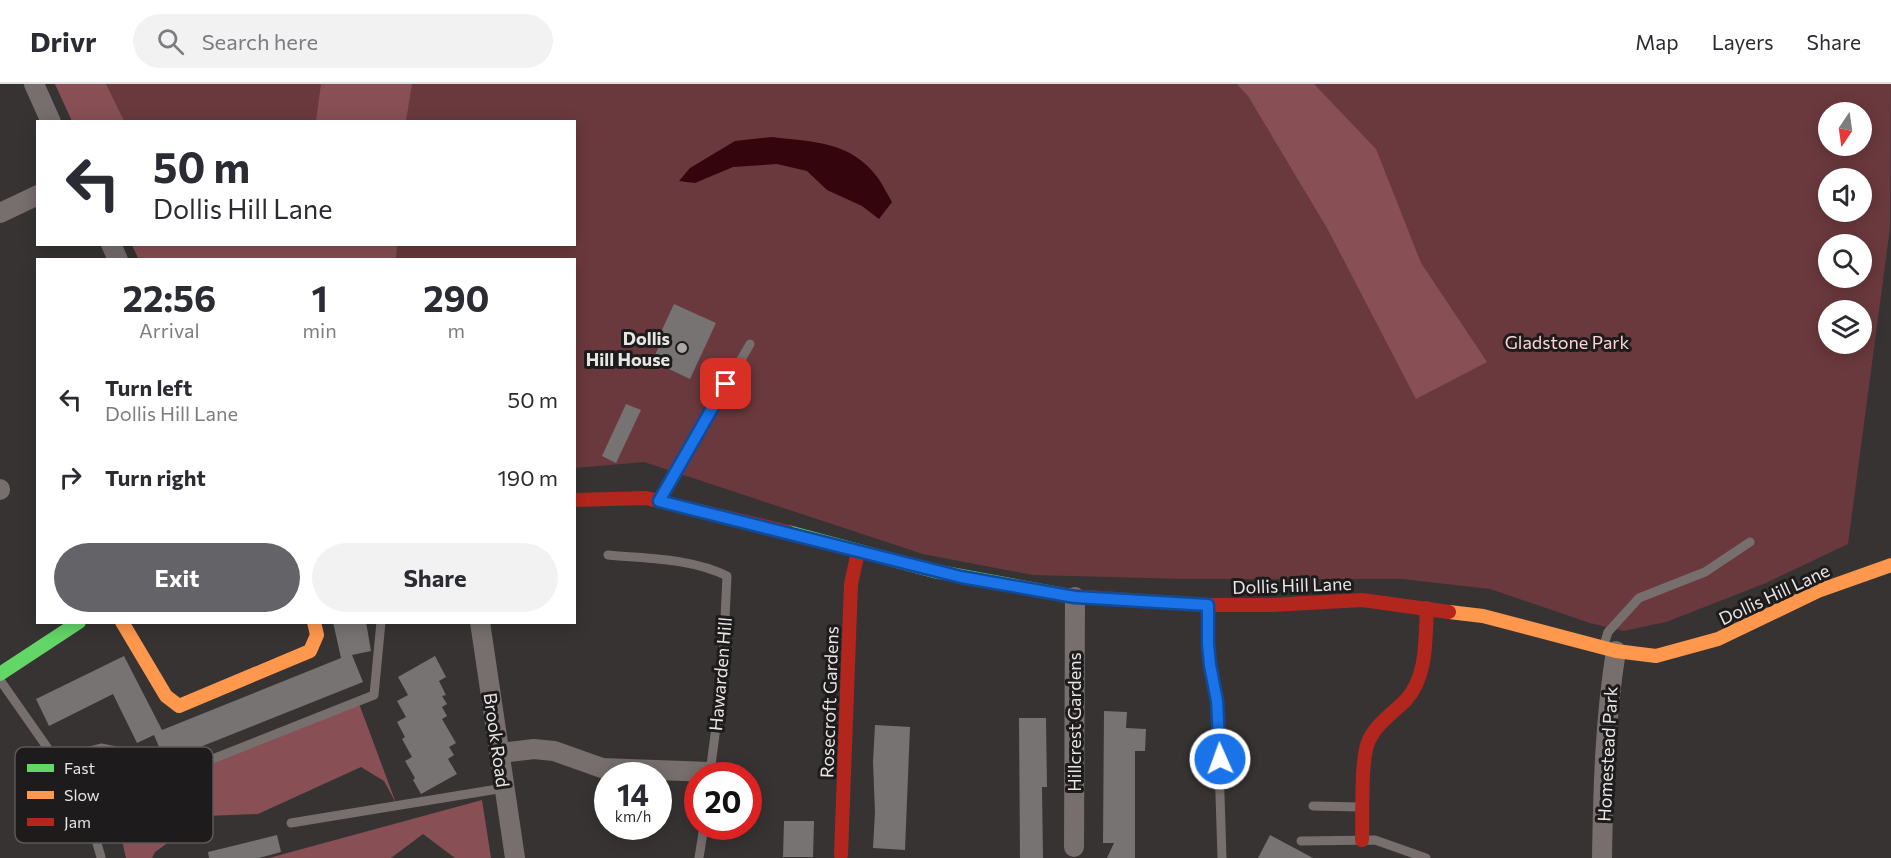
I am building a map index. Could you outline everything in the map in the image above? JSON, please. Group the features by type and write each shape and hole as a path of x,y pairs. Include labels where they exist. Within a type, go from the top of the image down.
{"street":[{"path":"34,84 50,120"},
{"path":"0,213 36,196"},
{"name":"Dollis Hill Lane","path":"576,501 646,498 952,575 1075,597 1208,605 1270,605 1362,600 1482,616 1610,649 1656,656 1718,639 1818,591 1891,565"},
{"name":"Rosecroft Gardens","path":"841,855 851,584 858,552"},
{"name":"Hillcrest Gardens","path":"1074,847 1075,597"},
{"path":"1362,840 1365,750 1368,738 1375,728 1412,692 1420,679 1427,608"},
{"path":"0,674 76,624"},
{"path":"123,624 166,696 179,706 310,651 317,635 314,624"},
{"name":"Brook Road","path":"480,624 515,858"},
{"name":"Homestead Park","path":"1602,858 1610,649"},
{"name":"Hawarden Hill","path":"500,753 534,749 554,751 602,768 684,773"}],"lane":[{"path":"659,501 750,344"},
{"path":"1610,649 1608,632 1639,598 1705,572 1750,542"},
{"name":"Hawarden Hill","path":"608,555 694,563 727,576 722,681 712,762"},
{"path":"1208,605 1210,665 1217,701 1222,858"},
{"path":"213,759 374,695 381,624"},
{"path":"0,680 47,747"},
{"path":"291,823 504,788"},
{"path":"1312,806 1363,807"},
{"path":"699,858 702,840"},
{"path":"1301,841 1375,840 1426,858"}],"green space":[{"name":"Gladstone Park","path":"55,84 1891,84 1890,228 1848,544 1766,583 1666,622 1624,631 1590,623 1490,589 1402,579 1187,579 1033,575 923,554 644,462 576,468 576,258 138,258 132,246 576,246 576,120 72,120"}],"shaded area":[{"path":"55,84 106,84 124,120 72,120"},
{"path":"321,84 412,84 406,120 316,120"},
{"path":"1237,84 1314,84 1376,149 1421,263 1487,362 1416,399 1327,228 1248,96"},
{"path":"772,137 816,142 843,150 856,157 878,178 892,202 879,219 862,206 827,190 807,171 777,164 733,167 695,183 679,181 690,168 735,141"},
{"path":"132,246 397,246 396,258 138,258"},
{"path":"358,701 396,803 384,781 361,767 258,814 213,816 213,757"},
{"path":"482,800 491,858 455,858 423,834 391,858 269,858"},
{"path":"123,843 168,843 155,852 152,858 126,858"}],"building":[{"name":"Dollis Hill House","path":"674,304 716,323 690,379 652,361 665,334 661,332"},
{"path":"626,404 641,410 616,463 602,456"},
{"path":"333,624 366,624 371,651 352,655 363,682 200,747 159,747 154,735 137,743 113,694 49,726 36,699 124,656 162,730 341,658"},
{"path":"435,656 446,677 439,681 446,695 442,696 447,704 442,707 447,716 442,719 456,743 449,747 454,755 448,759 457,774 421,794 405,761 412,757 402,739 405,737 397,722 406,717 397,701 408,695 398,677"},
{"path":"1104,711 1127,712 1126,728 1146,729 1145,751 1135,751 1135,858 1107,858 1114,843 1103,843"},
{"path":"1019,718 1046,718 1047,787 1042,787 1043,858 1020,858"},
{"path":"875,725 910,727 905,850 873,848"},
{"path":"784,821 814,821 813,857 783,857"},
{"path":"277,835 281,852 259,858 209,858 208,852"},
{"path":"1270,835 1313,858 1258,858"}],"traffic: fast":[{"path":"788,532 934,571 1070,596"},
{"path":"0,674 76,624"}],"traffic: slow":[{"path":"1449,612 1483,616 1616,651 1656,656 1718,639 1818,591 1891,565"},
{"path":"123,624 166,696 179,706 310,651 317,635 314,624"}],"traffic: jam":[{"path":"576,500 646,498 788,532"},
{"path":"841,855 851,584 858,552"},
{"path":"1070,596 1208,605 1271,605 1362,600 1449,612"},
{"path":"1362,840 1363,773 1366,749 1376,728 1406,700 1418,679 1424,656 1427,608"}],"place":[{"name":"Dollis Hill House","path":"682,348"}],"route":[{"path":"726,384 659,501 961,577 1075,597 1208,605 1208,644 1217,701 1220,759"}]}
